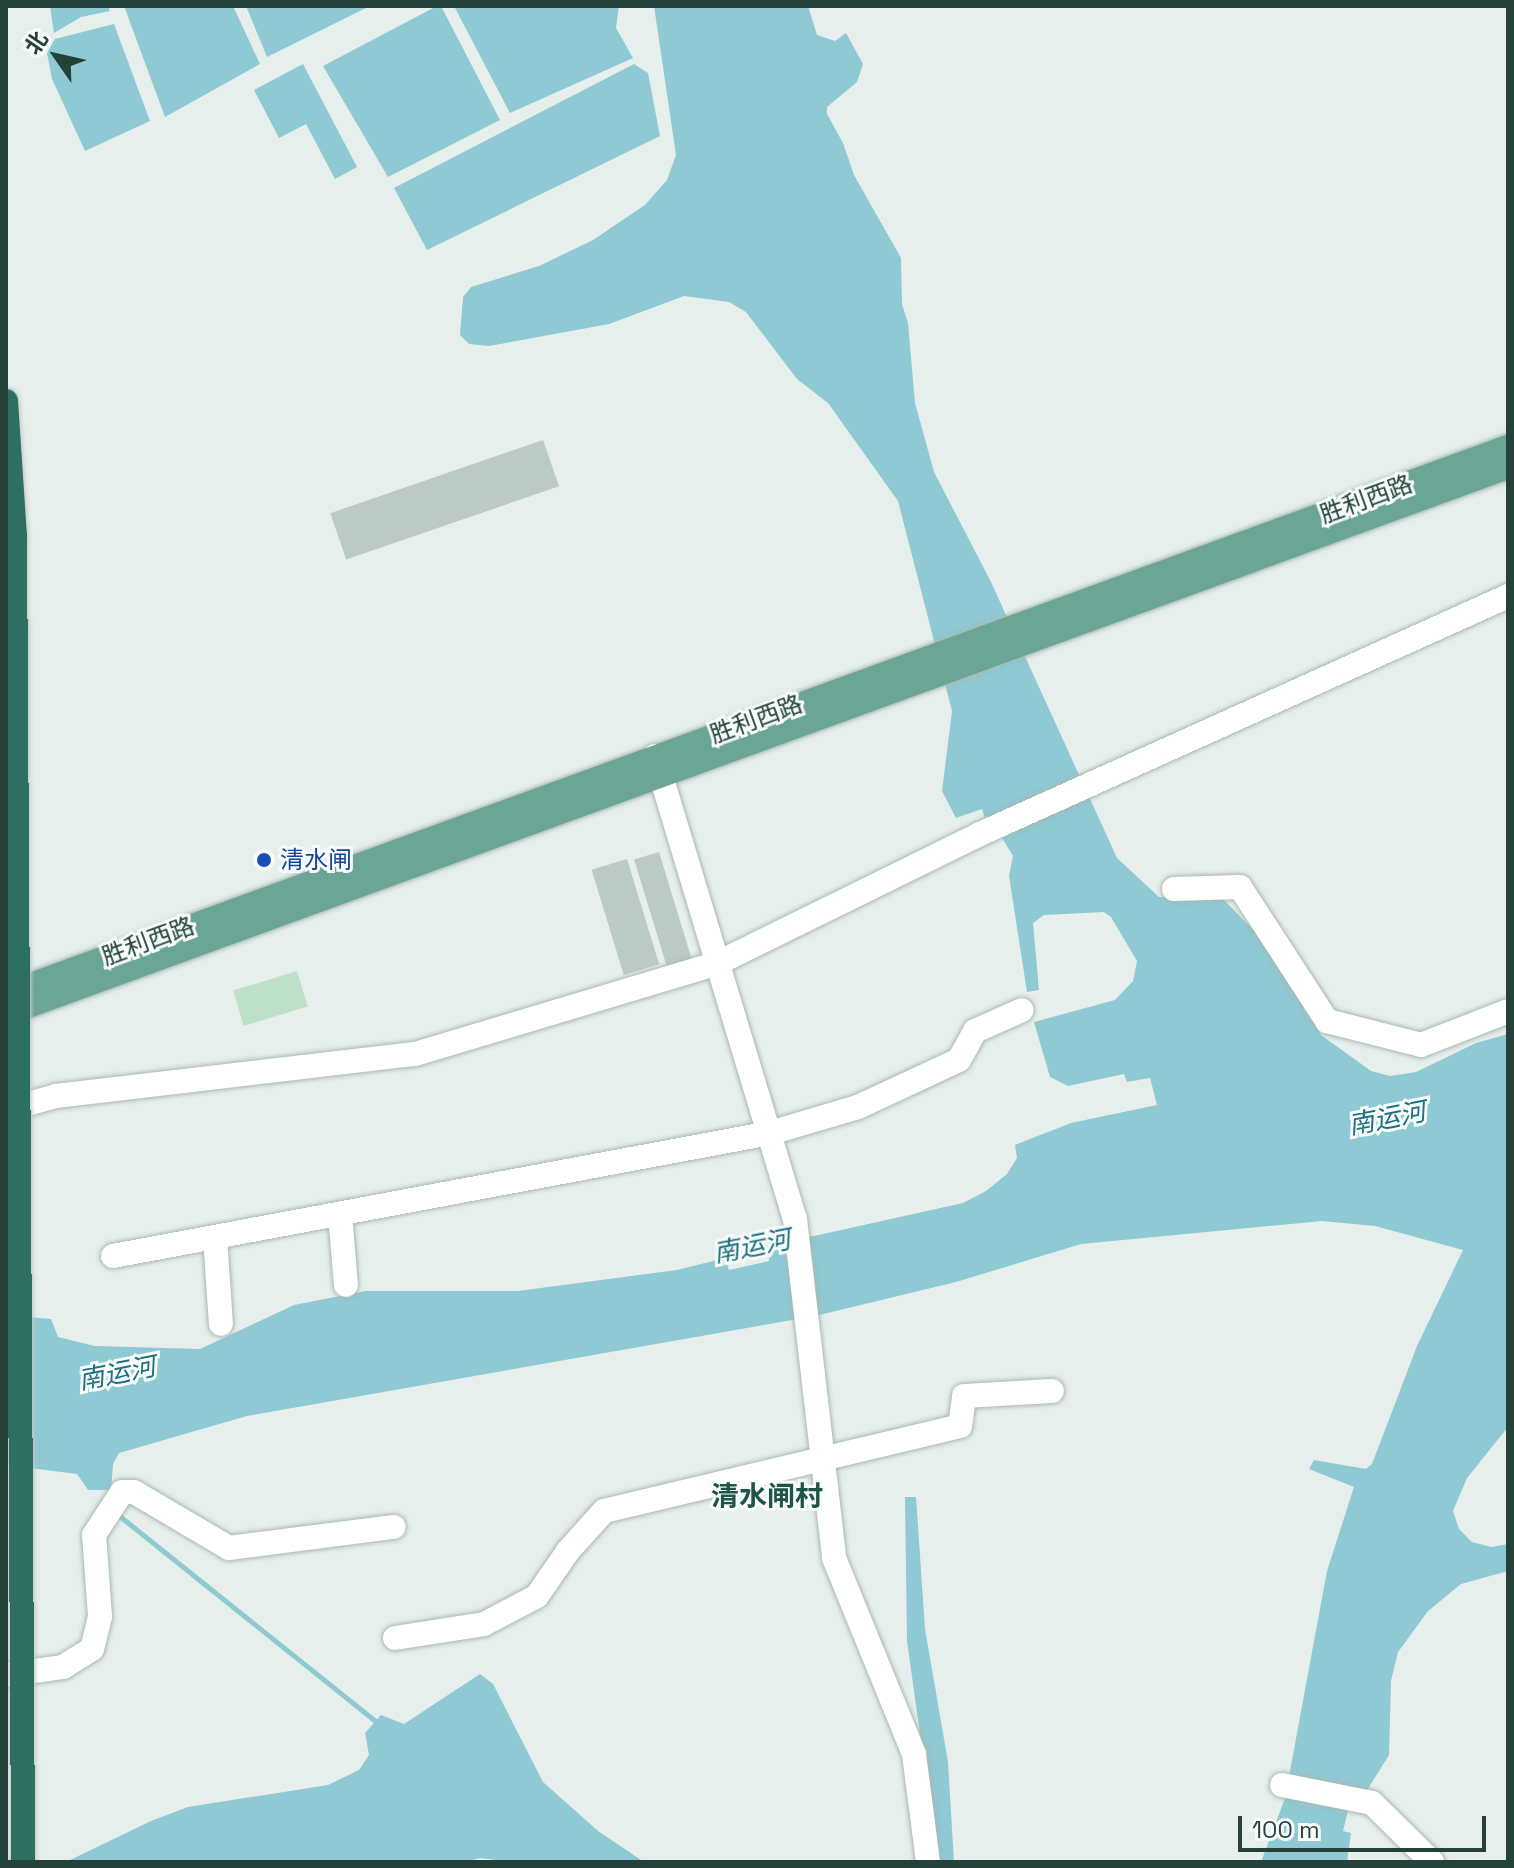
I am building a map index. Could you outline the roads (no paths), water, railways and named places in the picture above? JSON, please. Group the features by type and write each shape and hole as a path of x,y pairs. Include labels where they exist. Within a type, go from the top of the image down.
{"highway":[{"path":"6,401 15,536 23,1862"}],"main road":[{"name":"胜利西路","path":"6,994 1022,632 1508,447"},
{"name":"胜利西路","path":"1022,632 1508,467"},
{"name":"胜利西路","path":"6,1014 658,764"}],"street":[{"path":"6,1110 56,1096 415,1054 718,963 980,834 1508,596"},
{"path":"658,764 795,1219 811,1335 834,1558 914,1754 928,1862"},
{"path":"1174,889 1240,887 1327,1021 1421,1045 1508,1011"},
{"path":"113,1256 770,1133 858,1107 959,1060 975,1031 1022,1010"},
{"path":"340,1214 346,1285"},
{"path":"215,1237 221,1324"},
{"path":"395,1638 484,1624 537,1596 568,1551 604,1511 960,1426 964,1396 1052,1391"},
{"path":"6,1675 63,1667 92,1649 100,1616 94,1535 122,1492 134,1492 229,1548 394,1527"},
{"path":"1282,1785 1372,1803 1432,1862"}],"water":[{"path":"50,6 108,6 110,11 81,17 54,33"},
{"path":"124,6 233,6 260,64 165,117"},
{"path":"246,6 370,6 267,57"},
{"path":"441,6 500,120 388,177 323,66"},
{"path":"454,6 619,6 616,28 633,58 510,113"},
{"name":"南运河","path":"654,6 808,6 817,35 835,41 846,33 863,64 857,82 827,107 827,114 843,143 854,175 901,258 902,304 908,323 915,403 934,472 991,582 1117,858 1159,897 1222,898 1277,954 1321,1035 1371,1071 1390,1076 1416,1072 1476,1043 1508,1034 1508,1427 1467,1478 1453,1511 1459,1529 1472,1542 1491,1547 1508,1544 1508,1571 1461,1584 1428,1611 1398,1652 1391,1681 1389,1755 1361,1800 1351,1799 1343,1831 1351,1833 1347,1862 1261,1862 1285,1798 1327,1571 1354,1487 1309,1469 1314,1460 1366,1469 1372,1464 1417,1346 1463,1250 1375,1226 1322,1221 1081,1244 956,1282 815,1316 247,1416 119,1453 113,1464 111,1490 88,1490 77,1474 6,1465 6,1315 51,1319 58,1337 95,1346 200,1349 294,1305 366,1291 518,1291 677,1270 725,1258 729,1270 769,1261 769,1246 963,1203 986,1191 1007,1174 1017,1158 1015,1145 1071,1123 1157,1105 1150,1078 1127,1082 1124,1074 1068,1086 1050,1077 1034,1022 1115,1000 1133,981 1137,961 1111,917 1104,912 1044,915 1033,923 1039,990 1027,992 1009,876 1013,856 993,823 987,825 982,809 956,818 942,791 952,711 898,501 828,403 797,379 746,312 729,302 684,296 609,324 489,346 469,344 460,335 463,297 471,287 539,266 593,240 645,205 667,180 676,155"},
{"path":"114,24 150,121 85,151 52,79 47,53 55,39"},
{"path":"303,64 357,167 335,179 306,124 279,138 254,90"},
{"path":"634,64 648,73 660,136 427,250 394,188"},
{"path":"905,1497 916,1497 925,1629 948,1762 954,1862 932,1862 927,1784 907,1641"},
{"path":"480,1674 493,1684 543,1782 598,1831 644,1862 513,1862 480,1858 464,1862 66,1862 151,1821 188,1807 328,1785 359,1770 369,1755 365,1733 381,1715 404,1724"}],"waterway":[{"path":"117,1514 380,1725"}],"place":[{"name":"清水闸","path":"264,860"}],"district":[{"name":"清水闸村","path":"767,1496"}]}
